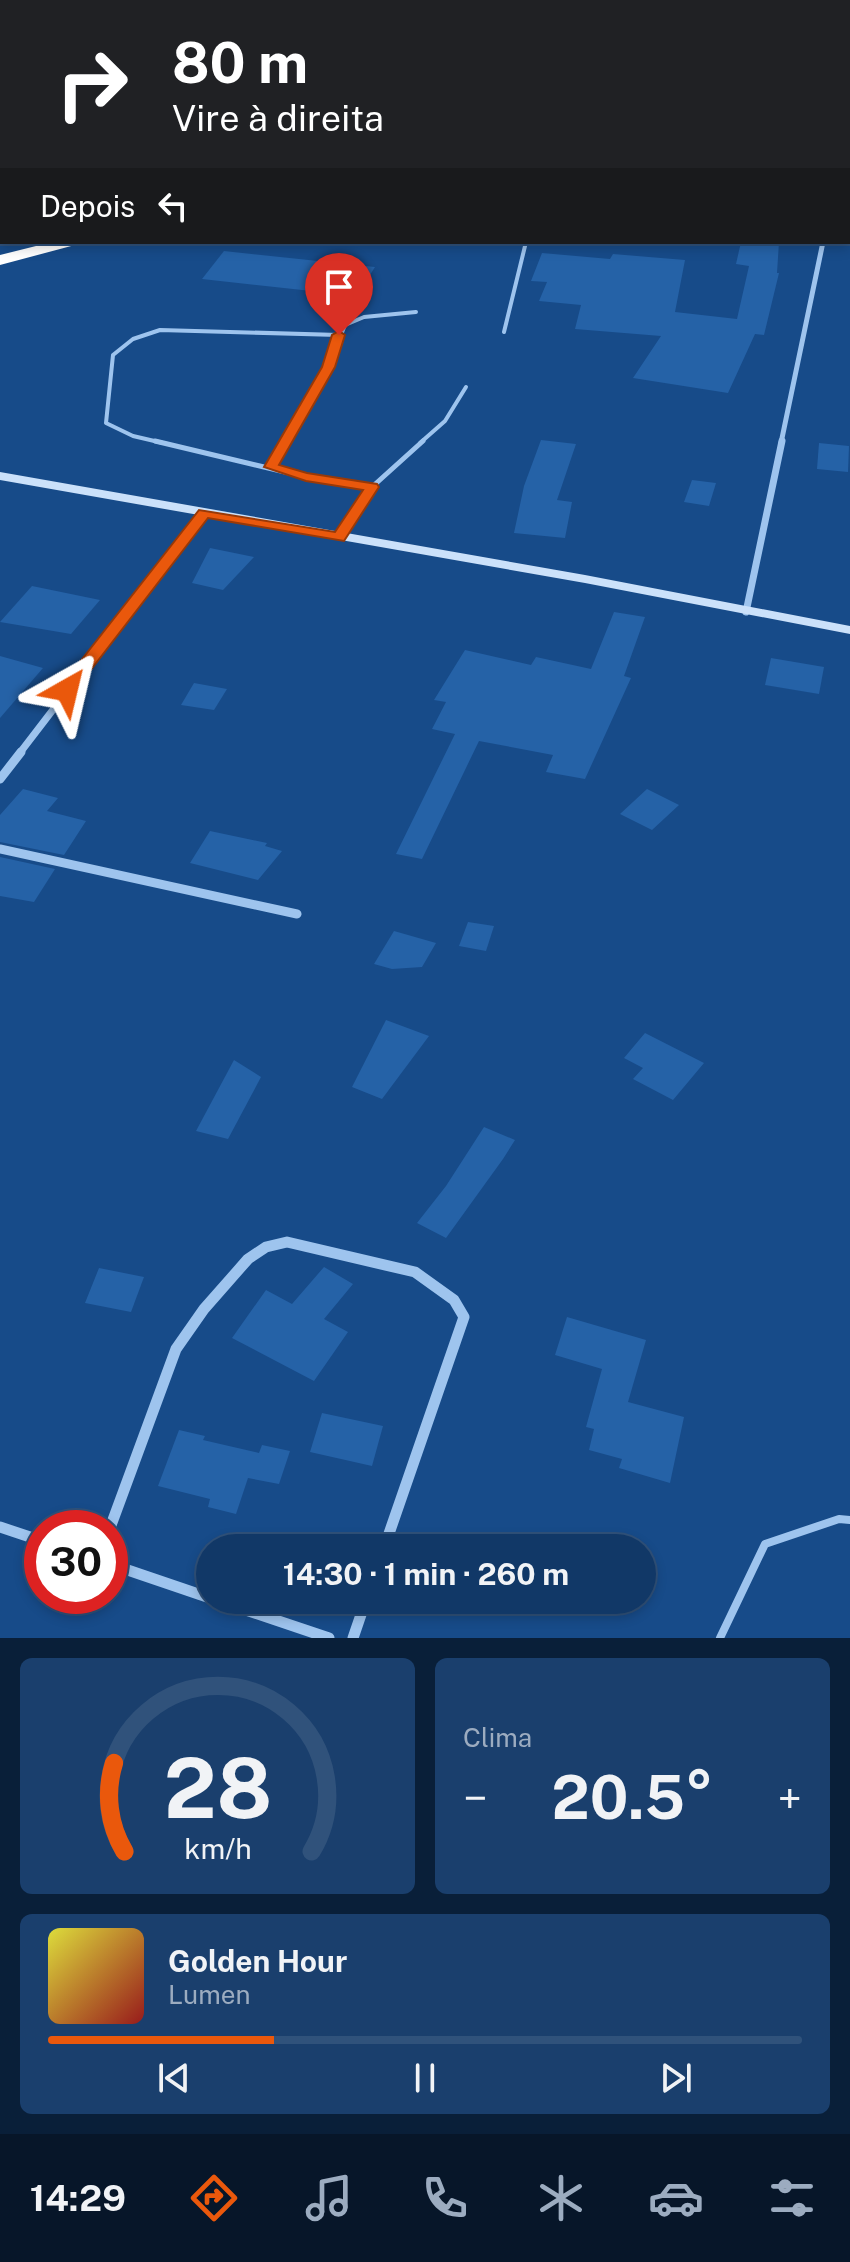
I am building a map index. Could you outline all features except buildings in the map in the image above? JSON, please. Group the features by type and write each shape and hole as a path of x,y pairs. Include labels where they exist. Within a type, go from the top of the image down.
{"highway":[{"path":"0,260 62,244"}],"street":[{"path":"746,612 823,244"},
{"path":"0,476 585,579 850,630"},
{"path":"0,779 204,513"},
{"path":"0,849 297,914"},
{"path":"116,1510 176,1349 204,1309 248,1259 266,1247 287,1242 415,1272 454,1300 464,1317 389,1534"},
{"path":"0,1527 24,1535"},
{"path":"128,1570 196,1593"},
{"path":"258,1614 329,1638"},
{"path":"353,1638 361,1614"}],"lane":[{"path":"504,332 526,244"},
{"path":"271,467 328,367 345,325 364,317 416,312"},
{"path":"339,335 160,330 133,339 113,355 106,423 115,429 306,477 372,487"},
{"path":"339,538 372,487 445,421 466,387"},
{"path":"720,1638 765,1544 839,1519 850,1520"}],"route":[{"path":"67,690 204,513 339,538 372,487 306,477 271,467 328,367 339,335"}]}
